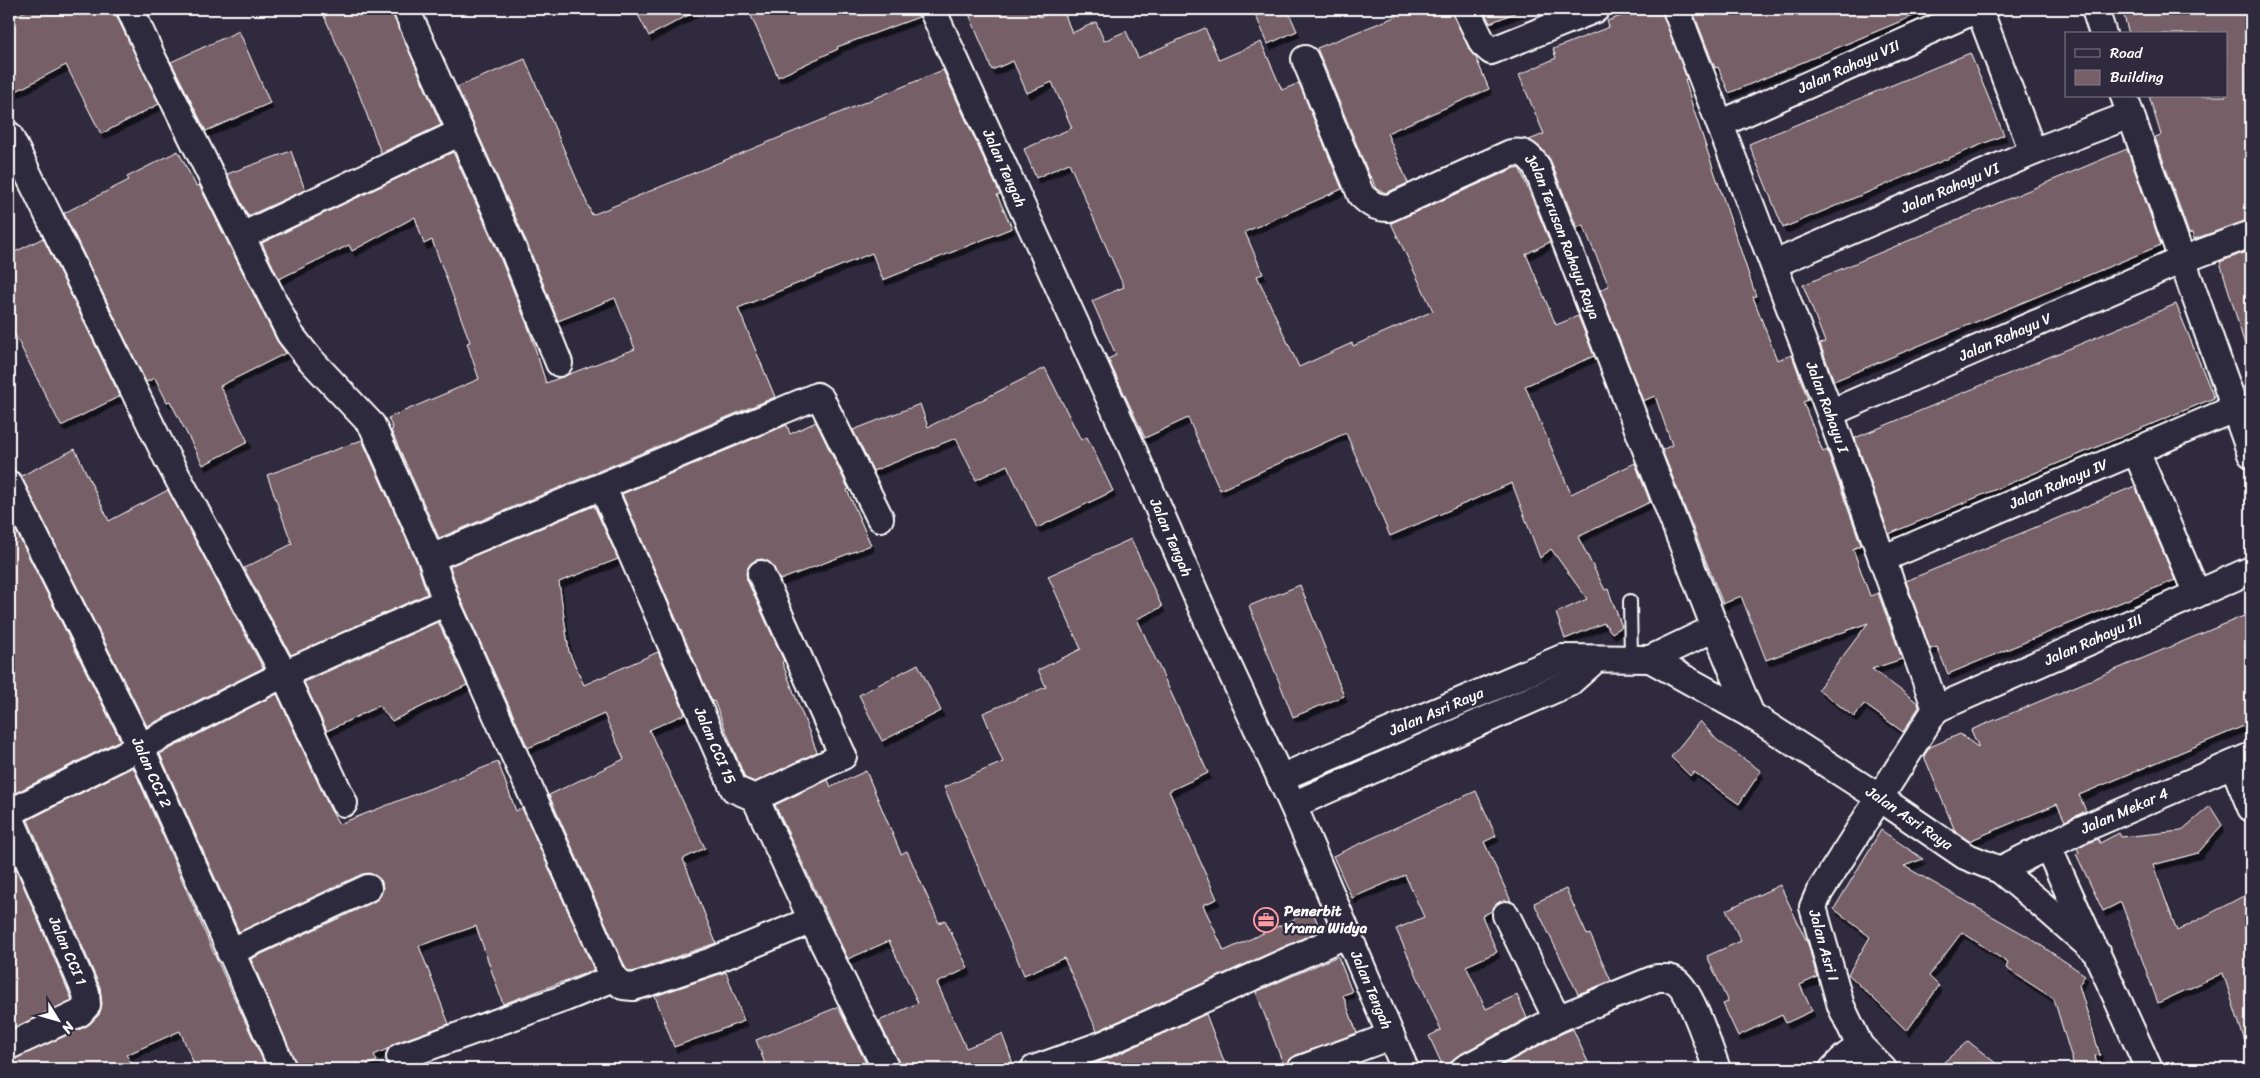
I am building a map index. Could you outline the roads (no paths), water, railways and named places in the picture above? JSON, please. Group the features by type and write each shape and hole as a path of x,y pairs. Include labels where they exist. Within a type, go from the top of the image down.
{"street":[{"path":"130,9 290,334 308,357 372,425 395,472 432,558 446,602 614,978 623,986 632,987 650,982 712,961 812,920"},
{"path":"406,9 513,248 560,363"},
{"name":"Jalan Tengah","path":"932,9 1129,441 1211,629 1293,805 1404,1069"},
{"path":"1466,9 1483,44 1491,51 1596,9"},
{"name":"Jalan Rahayu I","path":"1676,9 1830,412 1936,708"},
{"path":"1978,9 2033,152"},
{"name":"Jalan Rahayu VII","path":"1720,124 1978,9"},
{"path":"2095,9 2102,32"},
{"name":"Jalan Terusan Rahayu Raya","path":"1306,59 1361,195 1371,205 1379,208 1389,208 1511,153 1520,151 1528,155 1536,165 1715,628 1751,715"},
{"path":"2127,106 2251,454"},
{"name":"Jalan Rahayu VI","path":"1774,264 2033,152 2127,106"},
{"path":"242,236 462,132"},
{"path":"9,135 167,458 284,674 344,803"},
{"name":"Jalan Rahayu V","path":"1830,412 2182,260 2251,234"},
{"path":"432,558 603,488 817,396 821,399 880,518"},
{"name":"Jalan Rahayu IV","path":"1882,559 2236,408"},
{"path":"2136,451 2197,594"},
{"name":"Jalan CCI 2","path":"9,484 140,746 282,1069"},
{"name":"Jalan CCI 15","path":"603,488 734,789 755,798"},
{"name":"Jalan Rahayu III","path":"1936,708 2251,570"},
{"path":"761,574 843,756 755,798 812,920 886,1069"},
{"path":"9,814 284,674 446,602"},
{"path":"1640,659 1715,628"},
{"name":"Jalan Asri Raya","path":"1280,778 1562,658 1640,659 1751,715 1880,798 1965,856 2000,870 2096,952 2141,1066"},
{"name":"Jalan Asri Raya","path":"1293,805 1569,683 1596,659"},
{"path":"1880,798 1936,708"},
{"path":"2242,760 2251,808"},
{"name":"Jalan Mekar 4","path":"2000,870 2078,832 2242,760"},
{"name":"Jalan Asri I","path":"1880,798 1819,893 1813,907 1841,1006 1860,1046 1883,1069"},
{"name":"Jalan CCI 1","path":"9,814 86,993 87,1004 80,1013 9,1046"},
{"path":"2048,847 2096,952"},
{"path":"230,952 368,888"},
{"path":"1506,915 1556,1020"},
{"path":"1034,1069 1104,1044 1348,934"},
{"path":"1464,1069 1556,1020 1657,978 1669,977 1677,982 1686,993 1718,1069"},
{"path":"400,1057 614,978"},
{"path":"1301,1069 1391,1036"},
{"path":"1833,1069 1860,1046"}],"lane":[{"path":"1630,601 1640,659"}],"place":[{"name":"Penerbit Yrama Widya","path":"1266,920"}]}
